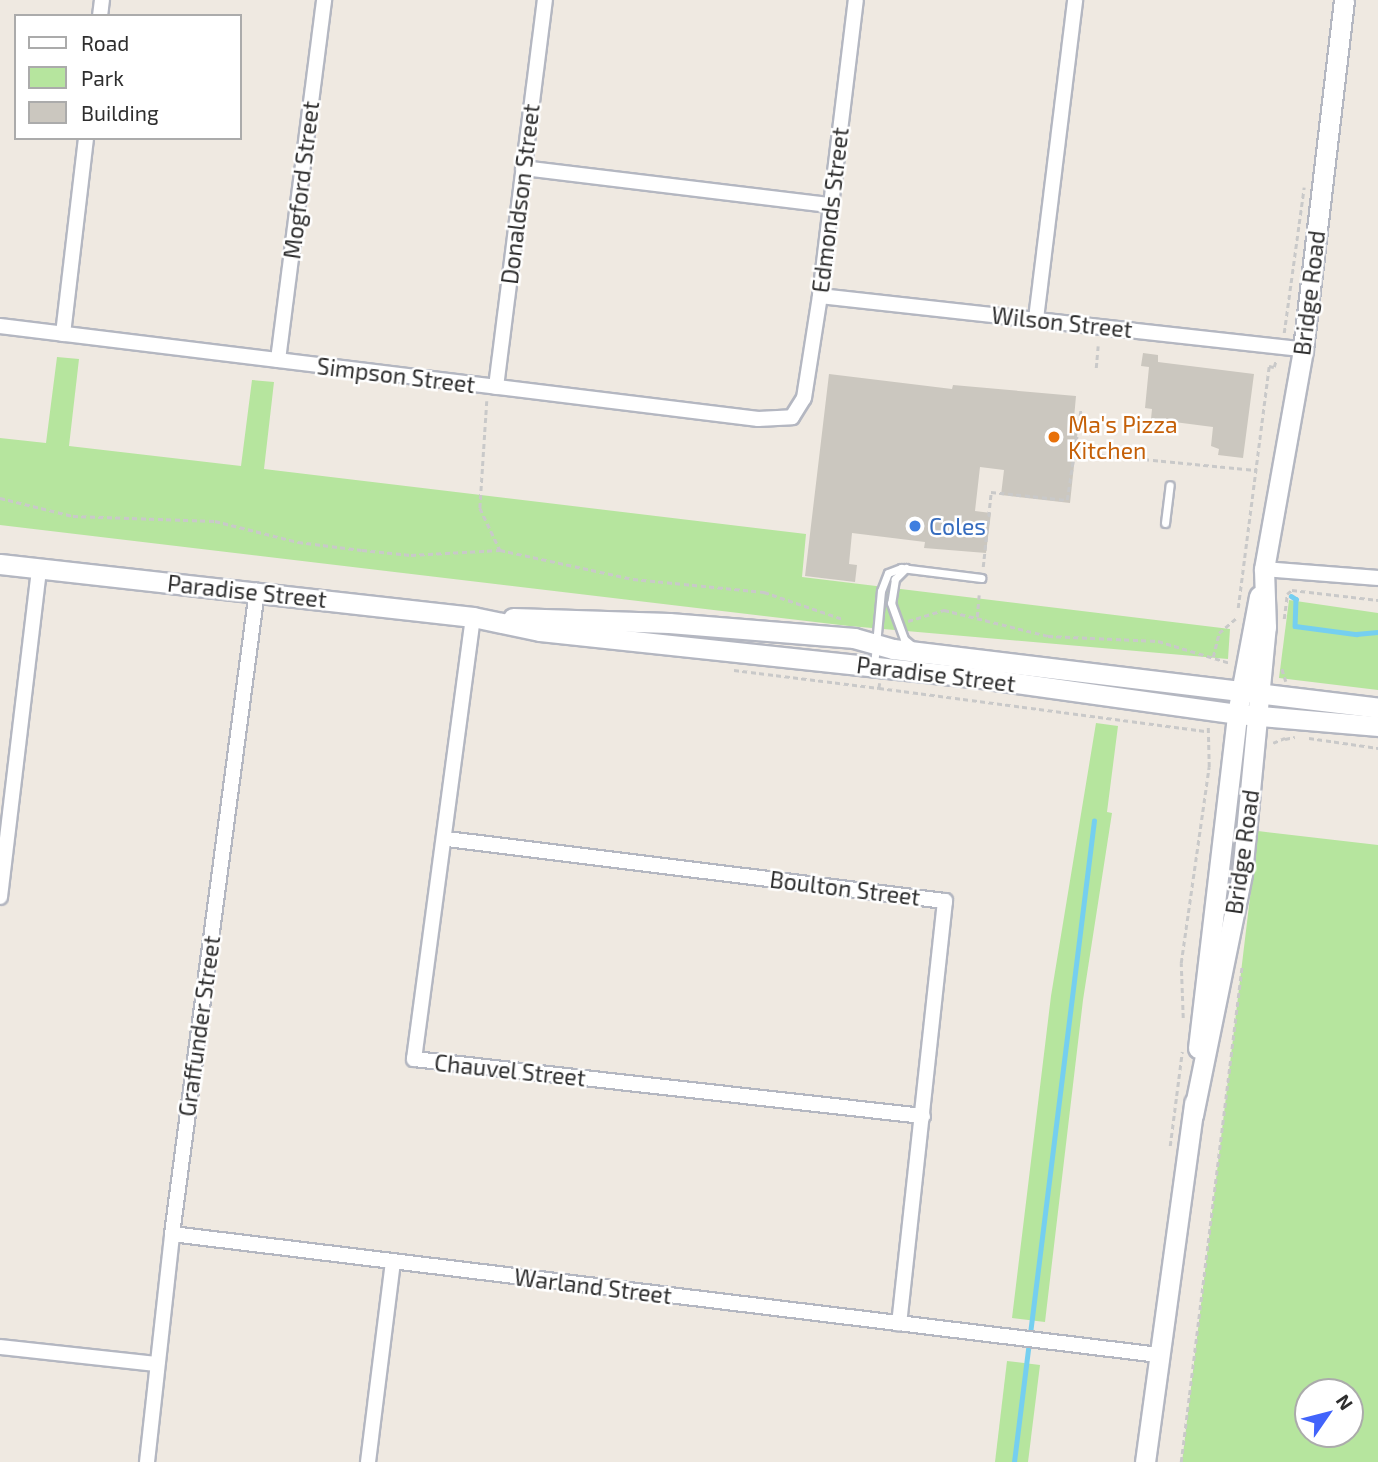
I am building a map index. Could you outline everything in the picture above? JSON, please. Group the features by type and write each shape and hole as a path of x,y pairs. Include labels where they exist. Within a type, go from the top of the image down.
{"street":[{"name":"Mogford Street","path":"278,360 324,0"},
{"name":"Donaldson Street","path":"496,387 545,0"},
{"name":"Edmonds Street","path":"792,417 804,398 820,296 828,205 856,0"},
{"path":"1036,319 1075,0"},
{"name":"Bridge Road","path":"1145,1462 1193,1115 1241,874 1247,715 1266,627 1264,577 1303,349 1345,0"},
{"path":"63,334 86,140"},
{"path":"523,169 828,205"},
{"name":"Wilson Street","path":"820,296 1303,349"},
{"name":"Simpson Street","path":"0,326 758,419 792,417"},
{"name":"Paradise Street","path":"0,564 473,617 540,631 877,675 1247,715 1378,726"},
{"path":"0,897 5,811 39,569"},
{"path":"1264,577 1378,578"},
{"name":"Graffunder Street","path":"147,1462 172,1234 257,592"},
{"name":"Paradise Street","path":"495,620 539,616 854,638 922,652 1378,708"},
{"name":"Chauvel Street","path":"473,617 447,839 414,1059 923,1116"},
{"name":"Boulton Street","path":"447,839 945,901 899,1324"},
{"name":"Warland Street","path":"172,1234 1159,1355"},
{"path":"368,1462 393,1262"},
{"path":"0,1347 156,1364"}],"lane":[{"path":"1165,523 1170,485"},
{"path":"906,568 895,579 891,603 904,639 922,652"},
{"path":"877,675 876,644 882,583 893,570 906,568 982,574"}],"path":[{"path":"1096,368 1098,346"},
{"path":"1213,657 1219,633 1236,618 1269,366 1274,367 1276,361"},
{"path":"496,387 486,403 480,508 500,550"},
{"path":"982,574 991,492 1067,500 1081,409"},
{"path":"1073,452 1087,453"},
{"path":"1102,455 1256,470"},
{"path":"0,498 74,516 215,521 299,542 362,550 411,555 500,550 633,579 764,592 848,621"},
{"path":"1292,588 1378,600"},
{"path":"977,617 979,595"},
{"path":"902,622 944,610 1048,636 1158,641 1234,663"},
{"path":"730,670 1205,731 1211,738 1210,754 1181,963 1179,998 1185,1026"},
{"path":"877,675 879,688"},
{"path":"1205,731 1208,723"},
{"path":"1285,731 1285,739"},
{"path":"1269,750 1285,739 1306,737 1378,748"},
{"path":"1210,754 1216,755"},
{"path":"1181,1462 1243,953"},
{"path":"1169,1150 1183,1040"}],"green space":[{"path":"57,357 79,359 69,446 241,466 252,380 274,382 264,469 806,534 802,577 1230,629 1228,659 849,626 0,525 0,438 46,443"},
{"path":"1289,600 1378,613 1378,690 1279,678"},
{"path":"1096,723 1118,726 1107,812 1112,813 1083,1000 1045,1322 1012,1318 1051,996"},
{"path":"1258,831 1378,845 1378,1462 1182,1462"},
{"path":"1007,1361 1040,1365 1028,1462 995,1462"}],"building":[{"path":"1143,353 1158,355 1158,362 1254,374 1243,458 1218,455 1219,449 1211,446 1213,427 1151,419 1152,409 1145,408 1149,367 1141,366"},
{"path":"829,374 952,389 953,385 1076,396 1074,418 1079,419 1070,503 1001,495 1004,470 980,467 975,511 991,513 986,553 924,548 925,542 852,533 849,564 857,565 855,582 805,576"}],"waterway":[{"path":"1291,596 1296,599 1295,626 1356,634 1378,632"},
{"path":"1014,1462 1094,821"}],"place":[{"name":"Ma's Pizza Kitchen","path":"1054,437"},
{"name":"Coles","path":"915,526"}]}
